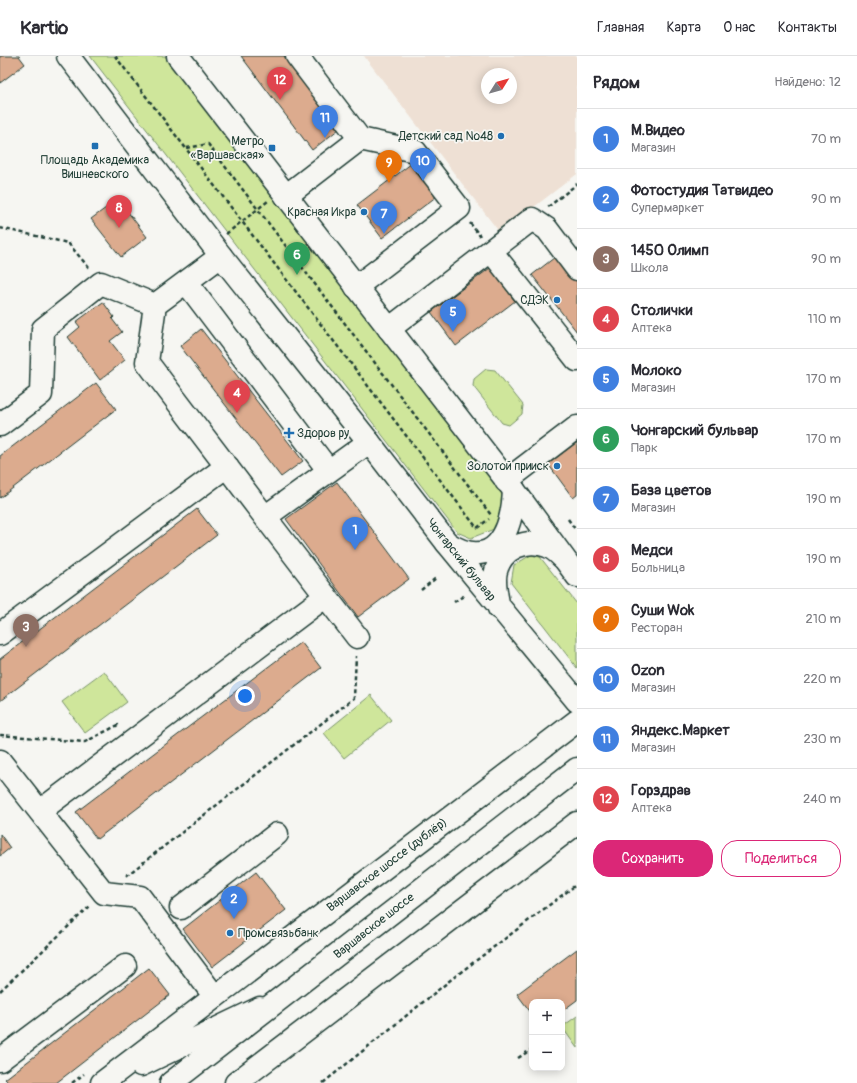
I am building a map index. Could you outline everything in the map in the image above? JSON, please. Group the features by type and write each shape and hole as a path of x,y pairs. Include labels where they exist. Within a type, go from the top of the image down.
{"main road":[{"name":"Чонгарский бульвар","path":"68,56 217,250 447,543 577,701"},
{"path":"178,56 510,486 577,576"},
{"path":"297,56 360,139 415,151 459,208 356,287"},
{"path":"284,194 360,139"},
{"path":"389,329 532,219 547,230 577,269"},
{"path":"217,250 186,282 155,305 147,362 357,637"},
{"path":"491,251 577,360"},
{"path":"186,282 329,471"},
{"path":"0,426 41,394 43,329 101,283 155,305"},
{"path":"510,486 577,427"},
{"path":"266,517 369,442"},
{"path":"0,634 227,466"},
{"path":"447,543 461,552 471,554 490,550 503,538 509,526 513,510 510,486"},
{"path":"499,608 496,572 503,557 516,546 532,542 549,546 562,557"},
{"path":"40,811 326,596"},
{"name":"Варшавское шоссе (дублёр)","path":"102,1083 577,721"},
{"path":"0,761 104,893 140,897 215,997"},
{"name":"Варшавское шоссе","path":"171,1083 577,770"},
{"path":"236,1083 577,822"},
{"path":"181,908 277,834"},
{"path":"0,1060 125,966"},
{"path":"102,1083 281,998"}],"path":[{"path":"115,56 477,528 492,516 259,209 208,144 187,148"},
{"path":"532,219 577,184"},
{"path":"217,250 243,221 259,209 284,194"},
{"path":"0,228 68,243 101,283"},
{"path":"0,232 5,228"},
{"path":"568,519 576,528 572,531"},
{"path":"422,590 436,578"},
{"path":"454,602 467,594"},
{"path":"0,991 104,893 354,698 357,637"},
{"path":"0,735 85,742 118,725 134,740"},
{"path":"323,1083 453,978 577,884"},
{"path":"518,1058 529,1051"}],"shaded area":[{"name":"Детский сад №48","path":"364,56 577,56 577,174 500,233"}],"green space":[{"path":"90,56 165,56 506,493 505,510 494,529 471,538 457,532"},
{"path":"486,369 495,370 523,405 522,414 509,425 502,423 473,386 474,379"},
{"path":"531,555 540,557 577,604 577,668 511,583 514,565"},
{"path":"104,671 127,702 85,733 62,702"},
{"path":"371,695 391,720 344,758 324,733"},
{"path":"577,1016 577,1048 565,1031 565,1025"}],"building":[{"path":"0,56 19,56 25,64 0,83"},
{"path":"241,56 284,56 339,129 312,150"},
{"path":"416,160 441,193 382,238 357,205"},
{"path":"118,199 147,237 121,257 91,219"},
{"path":"559,254 577,277 577,332 532,275"},
{"path":"490,268 515,301 456,346 431,312"},
{"path":"103,302 114,317 112,319 122,332 110,341 125,360 100,380 68,337 80,327 76,322"},
{"path":"201,329 303,461 281,477 180,346"},
{"path":"96,383 116,409 0,498 0,456"},
{"path":"577,442 577,495 573,498 548,464"},
{"path":"337,482 409,579 358,617 286,519"},
{"path":"197,509 217,535 0,701 0,659"},
{"path":"301,642 321,668 97,839 76,812"},
{"path":"0,834 10,848 0,856"},
{"path":"256,872 286,910 212,967 183,929"},
{"path":"577,949 577,1000 565,1009 565,999 529,999 529,1010 517,994"},
{"path":"149,968 170,995 56,1083 9,1083 5,1079"}],"place":[{"name":"Горздрав","path":"280,100"},
{"name":"Детский сад №48","path":"501,136"},
{"name":"Яндекс.Маркет","path":"325,138"},
{"name":"Площадь Академика Вишневского","path":"95,146"},
{"name":"Метро «Варшавская»","path":"272,148"},
{"name":"Ozon","path":"423,181"},
{"name":"Суши Wok","path":"389,183"},
{"name":"Красная Икра","path":"364,212"},
{"name":"Медси","path":"119,228"},
{"name":"База цветов","path":"384,234"},
{"name":"Чонгарский бульвар","path":"297,275"},
{"name":"СДЭК","path":"557,300"},
{"name":"Молоко","path":"453,332"},
{"name":"Столички","path":"237,413"},
{"name":"Здоров ру","path":"289,433"},
{"name":"Золотой прииск","path":"557,466"},
{"name":"М.Видео","path":"355,550"},
{"name":"1450 Олимп","path":"26,647"},
{"name":"Фотостудия Татвидео","path":"234,919"},
{"name":"Промсвязьбанк","path":"230,933"}]}
